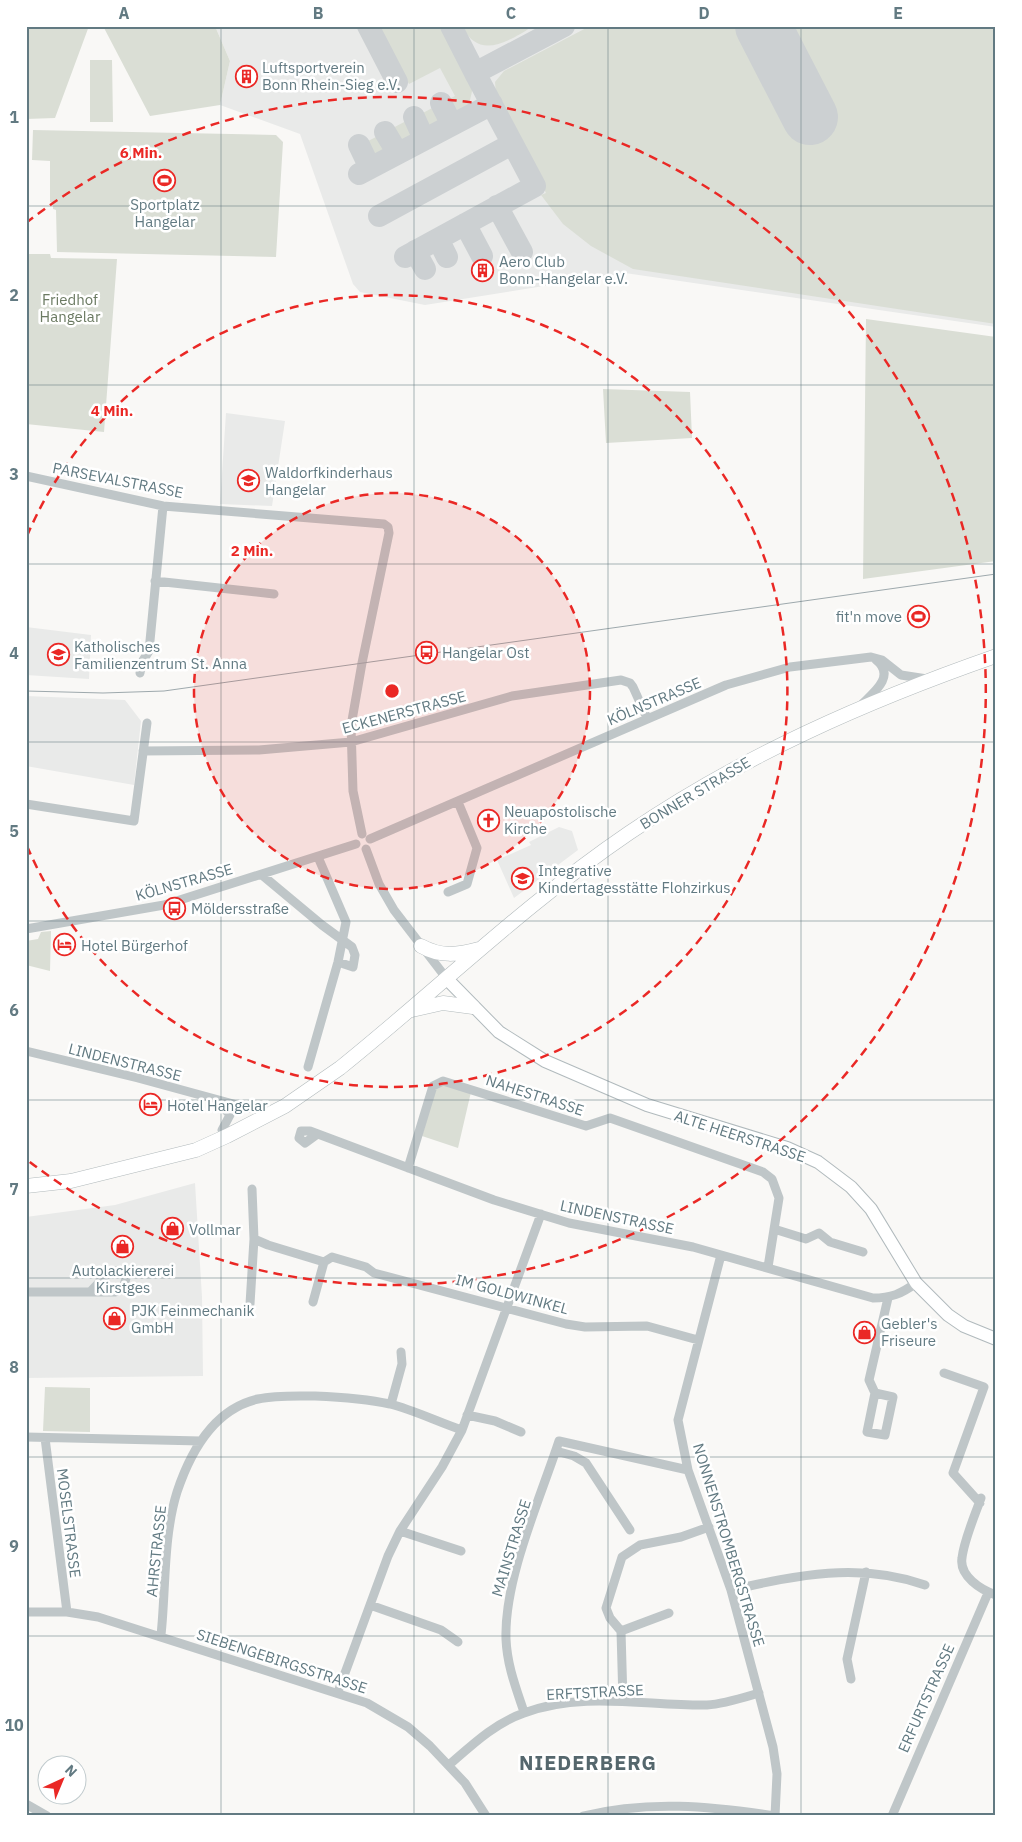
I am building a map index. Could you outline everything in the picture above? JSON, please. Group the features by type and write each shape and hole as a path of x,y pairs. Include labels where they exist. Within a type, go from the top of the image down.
{"main road":[{"name":"BONNER STRASSE","path":"26,1186 71,1181 196,1150 256,1122 310,1090 362,1051 542,898 630,832 751,759 856,709 930,679 996,656"},
{"path":"421,946 435,953 449,956 482,948"},
{"path":"409,1010 443,1003 473,1007"},
{"name":"BONNER STRASSE","path":"162,1158 265,1108 362,1051"}],"street":[{"name":"PARSEVALSTRASSE","path":"26,476 163,506 384,524 388,527 389,533 362,663 350,742"},
{"path":"140,673 142,662 149,651 163,506"},
{"path":"155,581 274,594"},
{"path":"871,657 882,660 901,675 930,679"},
{"path":"856,709 881,686 884,677 880,664 871,657"},
{"name":"KÖLNSTRASSE","path":"370,839 726,685 752,676 790,667 871,657"},
{"name":"ECKENERSTRASSE","path":"143,751 259,750 350,742 512,696 621,680 630,683 633,687 647,718"},
{"path":"26,804 134,821 147,723"},
{"path":"350,742 352,791 362,834"},
{"path":"448,892 467,884 478,848 458,802"},
{"path":"362,834 367,835 370,839 370,846 366,850"},
{"path":"362,834 356,839 356,844 359,848 366,850"},
{"name":"KÖLNSTRASSE","path":"26,929 164,905 356,844"},
{"path":"366,850 380,884 394,910 447,979"},
{"path":"308,1067 338,962 346,922 318,857"},
{"path":"262,874 322,925 343,938 352,947 355,955 353,967 338,962"},
{"name":"ALTE HEERSTRASSE","path":"447,979 499,1032 521,1048 580,1078 648,1105 786,1148 818,1162 851,1186 867,1203 916,1284 948,1315 964,1326 996,1339"},
{"name":"LINDENSTRASSE","path":"26,1051 248,1108 265,1108"},
{"name":"NAHESTRASSE","path":"408,1168 433,1086 443,1081 586,1126 610,1118 763,1172 772,1179 779,1198 768,1267"},
{"path":"216,1099 230,1114 222,1130"},
{"name":"LINDENSTRASSE","path":"316,1134 408,1168 570,1223 722,1254 873,1298 888,1298"},
{"path":"250,1304 254,1239 252,1189"},
{"path":"338,1692 400,1531 442,1467 462,1430 541,1214"},
{"path":"774,1229 806,1239 819,1233 830,1242 863,1252"},
{"name":"IM GOLDWINKEL","path":"254,1239 324,1262 332,1257 366,1267 374,1273 566,1324 585,1327 647,1326 698,1340"},
{"name":"NONNENSTROMBERGSTRASSE","path":"722,1254 678,1420 688,1470 731,1590 773,1748 777,1774 775,1816"},
{"path":"312,1302 324,1262"},
{"path":"875,1393 893,1397 886,1435 867,1432 875,1393 869,1380 888,1298 901,1294 916,1284"},
{"path":"26,1292 90,1292"},
{"path":"390,1404 402,1364 401,1352"},
{"path":"944,1373 984,1387 953,1473 981,1500 962,1559 968,1577 982,1590 992,1594"},
{"name":"AHRSTRASSE","path":"161,1635 169,1535 176,1494 187,1465 201,1441 223,1417 241,1406 256,1400 271,1397 321,1396 390,1404 462,1430"},
{"path":"467,1415 495,1421 521,1432"},
{"path":"26,1437 201,1441"},
{"name":"MOSELSTRASSE","path":"45,1438 66,1612"},
{"path":"630,1530 586,1463 574,1456 556,1451 559,1442 688,1470"},
{"name":"MAINSTRASSE","path":"524,1712 508,1661 506,1638 507,1609 514,1578 556,1451"},
{"path":"623,1701 621,1631 610,1618 606,1608 622,1557 640,1545 681,1537 709,1528"},
{"path":"400,1531 461,1551"},
{"path":"731,1590 819,1573 866,1572 900,1576 925,1585"},
{"path":"851,1679 847,1659 866,1572"},
{"name":"ERFURTSTRASSE","path":"892,1816 992,1594"},
{"path":"370,1605 441,1630 458,1642"},
{"name":"SIEBENGEBIRGSSTRASSE","path":"26,1612 66,1612 98,1617 161,1635 367,1703 408,1727 449,1765 465,1783 486,1816"},
{"path":"621,1631 670,1613"},
{"name":"ERFTSTRASSE","path":"449,1765 478,1739 524,1712 551,1706 623,1701 708,1705 734,1701 758,1693"},
{"path":"26,1804 47,1816"},
{"path":"583,1816 612,1809 650,1805 712,1806 775,1816"}],"shaded area":[{"path":"215,26 996,26 996,327 625,273 425,305 360,292 353,284 300,134 220,105 230,61"},
{"name":"Waldorfkinderhaus Hangelar","path":"226,413 285,421 272,506 220,504"},
{"name":"Katholisches Familienzentrum St. Anna","path":"26,627 91,635 89,679 26,675"},
{"path":"26,696 125,700 141,721 134,785 26,766"},
{"name":"Integrative Kindertagesstätte Flohzirkus","path":"559,827 572,831 578,850 514,898 497,860 531,845 529,842"},
{"path":"195,1183 202,1297 203,1376 26,1378 26,1217 115,1205"}],"green space":[{"path":"26,26 89,26 55,118 26,119"},
{"path":"103,26 215,26 230,61 220,105 150,116"},
{"path":"378,26 441,26 473,87 468,109 453,117 448,106 449,99 455,96 440,68 409,84"},
{"path":"462,26 531,26 507,41 499,44 485,45 473,40"},
{"path":"590,26 996,26 996,324 633,269 591,246 563,224 541,195 546,193 496,95 495,82 504,71"},
{"path":"90,60 112,60 113,122 90,122"},
{"path":"434,107 439,112 442,122 424,131 420,119 421,114"},
{"path":"406,121 411,123 416,134 397,145 389,130"},
{"name":"Sportplatz Hangelar","path":"33,130 276,135 283,142 276,257 57,252 56,210 53,209 53,203 50,202 50,161 32,160"},
{"path":"378,136 382,137 387,150 369,159 364,143"},
{"name":"Friedhof Hangelar","path":"26,254 50,254 51,258 117,259 104,432 26,424"},
{"path":"866,319 996,337 996,561 863,579"},
{"path":"603,389 690,392 692,438 606,443"},
{"path":"51,931 50,971 26,965 26,941 38,939 41,932"},
{"path":"444,1083 471,1092 458,1148 422,1136 436,1087"},
{"path":"45,1387 90,1388 90,1432 43,1431"}],"taxiway":[{"path":"368,26 397,82"},
{"path":"451,26 475,73 564,26"},
{"path":"405,257 535,186 475,73"},
{"path":"441,103 452,125"},
{"path":"359,174 492,104"},
{"path":"414,117 424,139"},
{"path":"385,132 397,152"},
{"path":"379,216 512,144"},
{"path":"359,145 370,168"},
{"path":"497,206 522,252"},
{"path":"465,224 482,256"},
{"path":"438,239 447,257"},
{"path":"415,251 425,269"}],"runway":[{"path":"763,26 810,117"}],"tram line":[{"path":"26,691 103,693 164,691 996,574"}],"place":[{"name":"Luftsportverein Bonn Rhein-Sieg e.V.","path":"246,76"},
{"name":"Sportplatz Hangelar","path":"165,181"},
{"name":"Aero Club Bonn-Hangelar e.V.","path":"483,270"},
{"name":"Waldorfkinderhaus Hangelar","path":"249,481"},
{"name":"fit'n move","path":"918,616"},
{"name":"Hangelar Ost","path":"426,652"},
{"name":"Katholisches Familienzentrum St. Anna","path":"58,655"},
{"name":"Neuapostolische Kirche","path":"488,820"},
{"name":"Integrative Kindertagesstätte Flohzirkus","path":"522,879"},
{"name":"Möldersstraße","path":"175,908"},
{"name":"Hotel Bürgerhof","path":"65,945"},
{"name":"Hotel Hangelar","path":"151,1105"},
{"name":"Vollmar","path":"173,1229"},
{"name":"Autolackiererei Kirstges","path":"123,1247"},
{"name":"PJK Feinmechanik GmbH","path":"115,1319"},
{"name":"Gebler's Friseure","path":"865,1332"}],"district":[{"name":"NIEDERBERG","path":"588,1762"}]}
